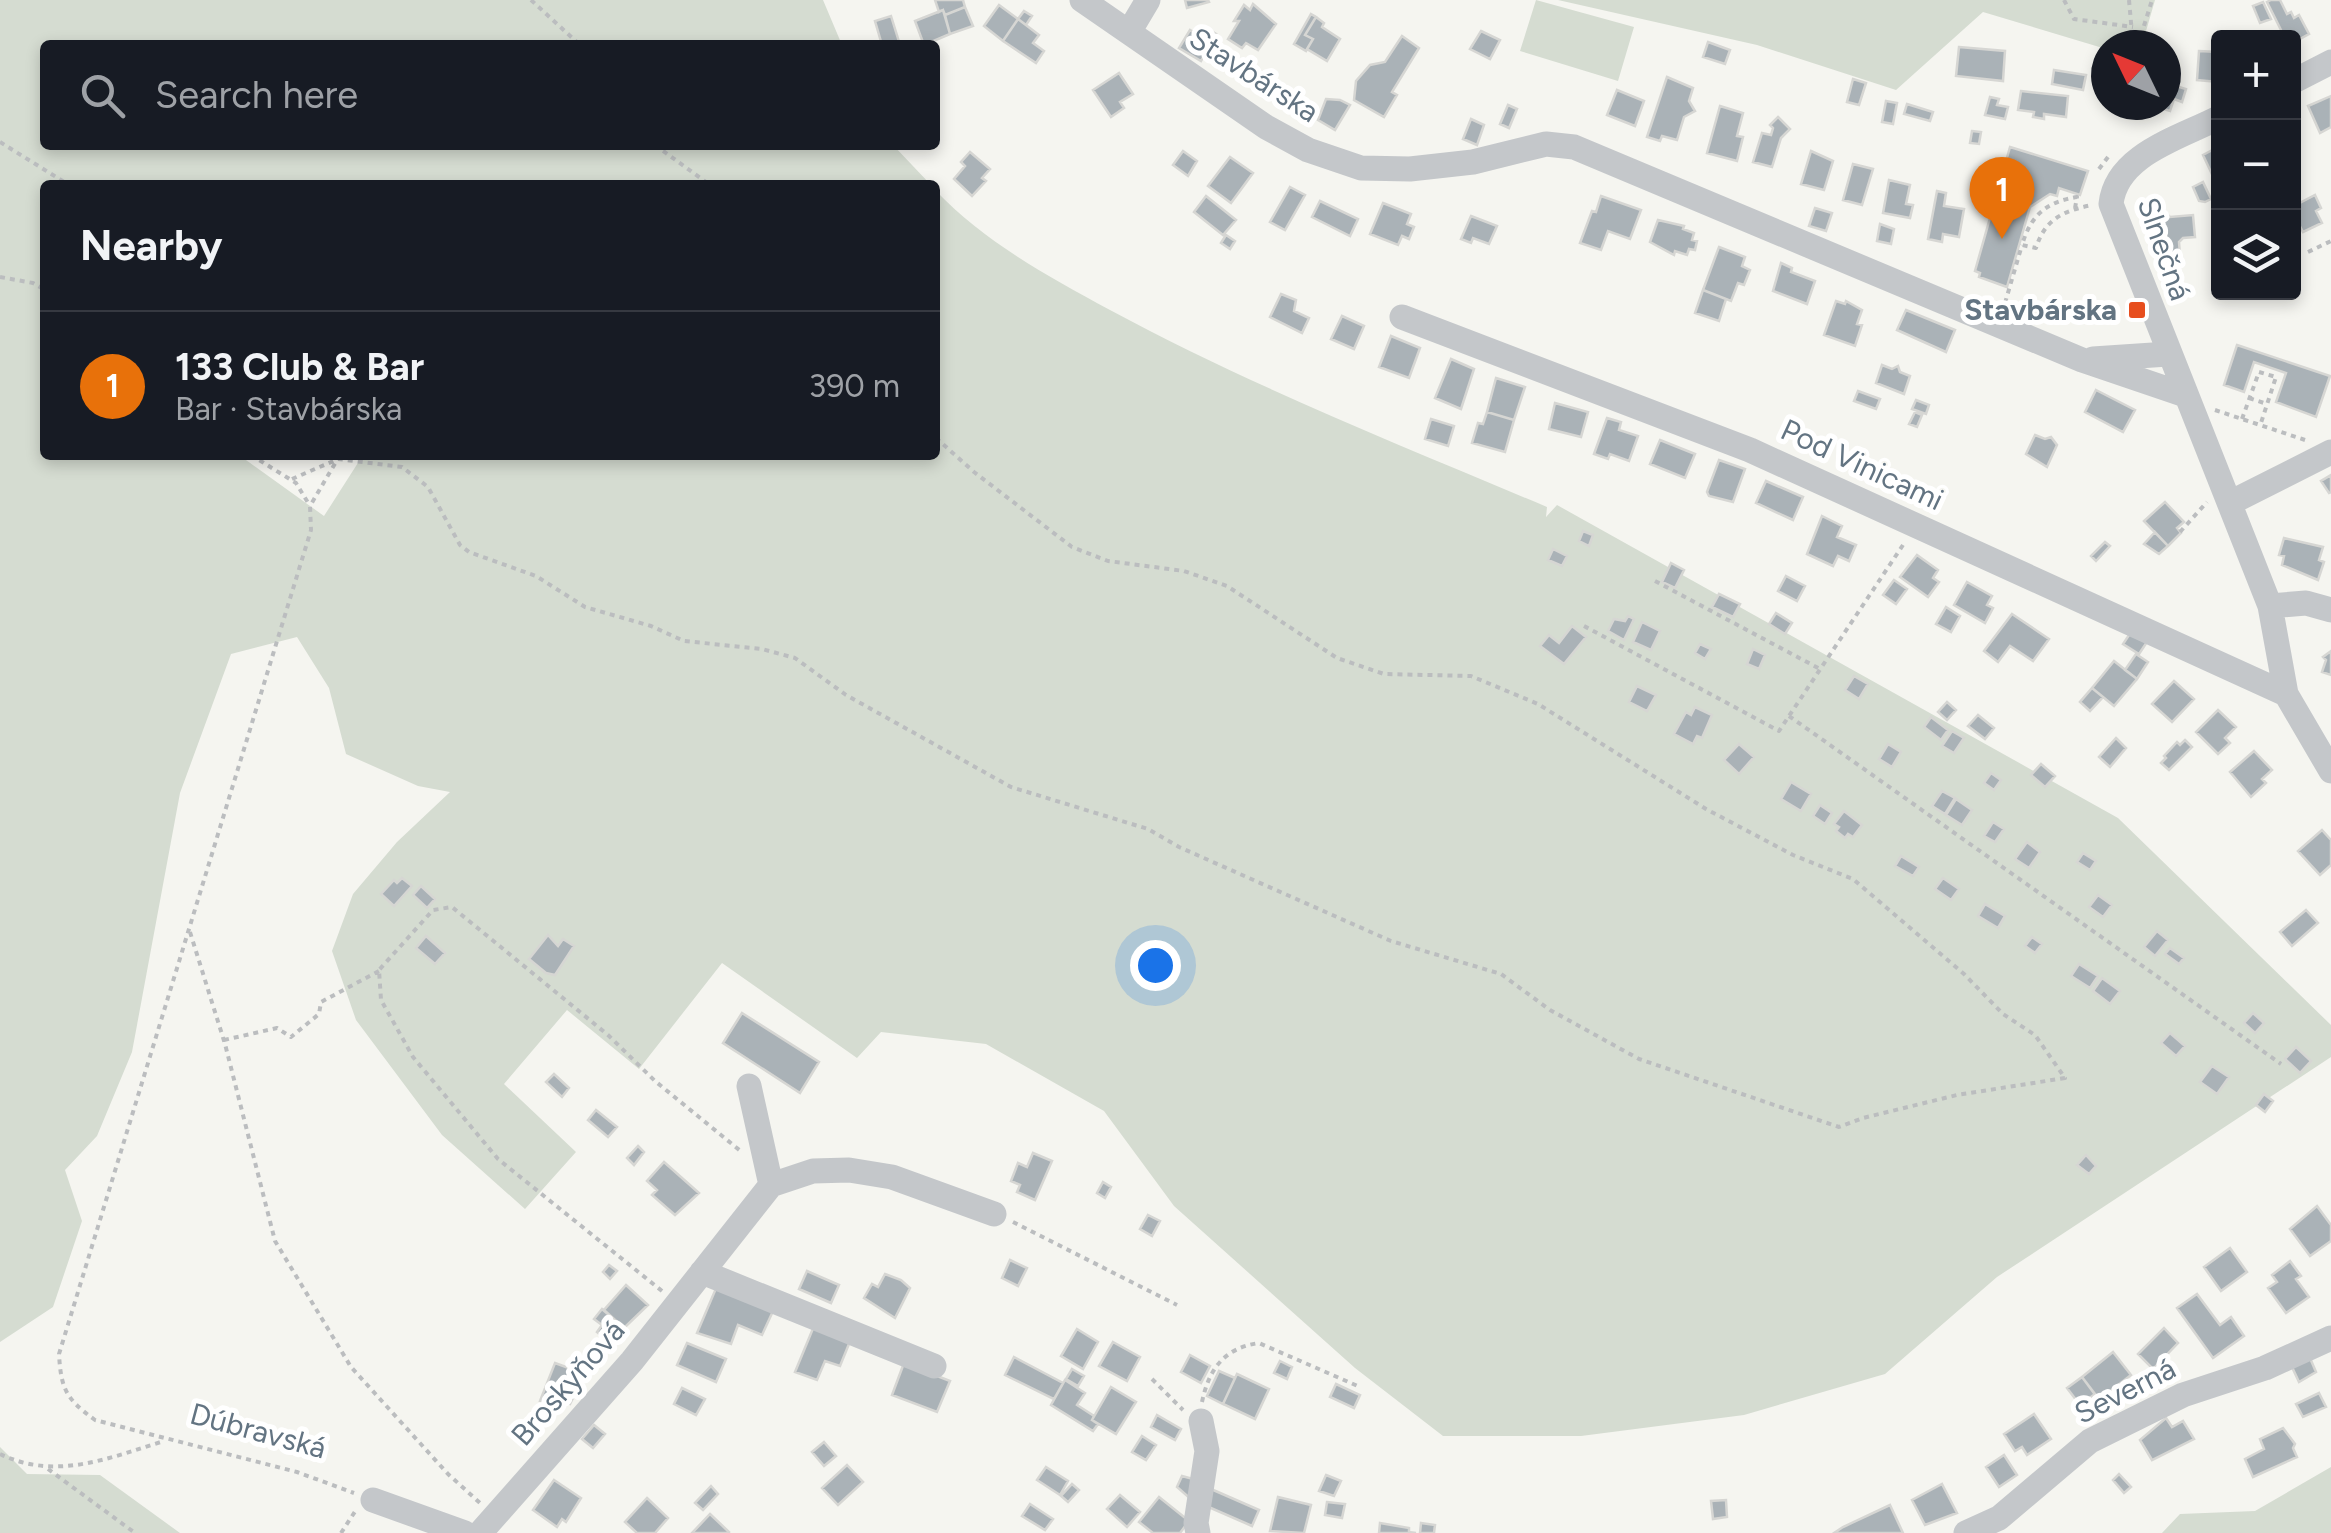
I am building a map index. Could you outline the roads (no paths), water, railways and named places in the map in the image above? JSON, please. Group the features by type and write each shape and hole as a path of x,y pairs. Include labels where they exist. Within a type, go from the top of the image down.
{"street":[{"name":"Stavbárska","path":"1082,0 1266,127 1308,150 1361,168 1410,169 1473,162 1546,144 1574,147 2082,360 2186,398"},
{"path":"1129,32 1148,0"},
{"path":"2301,77 2331,62"},
{"name":"Slnečná","path":"2186,398 2110,204 2112,185 2124,169 2214,120"},
{"name":"Pod Vinicami","path":"1402,317 1750,450 2286,694"},
{"name":"Stavbárska","path":"2082,360 2168,354"},
{"path":"2186,398 2223,509 2270,606 2286,694 2331,771"},
{"path":"2223,509 2322,447"},
{"path":"2270,606 2306,603 2331,610"},
{"path":"749,1086 769,1173 848,1170 892,1177 994,1214"},
{"name":"Broskyňová","path":"487,1524 678,1304 769,1173"},
{"path":"702,1272 934,1366"},
{"name":"Severná","path":"1966,1533 1999,1518 2090,1441 2183,1395 2265,1368 2331,1338"},
{"path":"1198,1533 1196,1522 1207,1451 1201,1421"},
{"path":"373,1500 438,1528 465,1533"}],"place":[{"name":"133 Club & Bar","path":"2002,239"},
{"name":"Stavbárska","path":"2137,310"}]}
